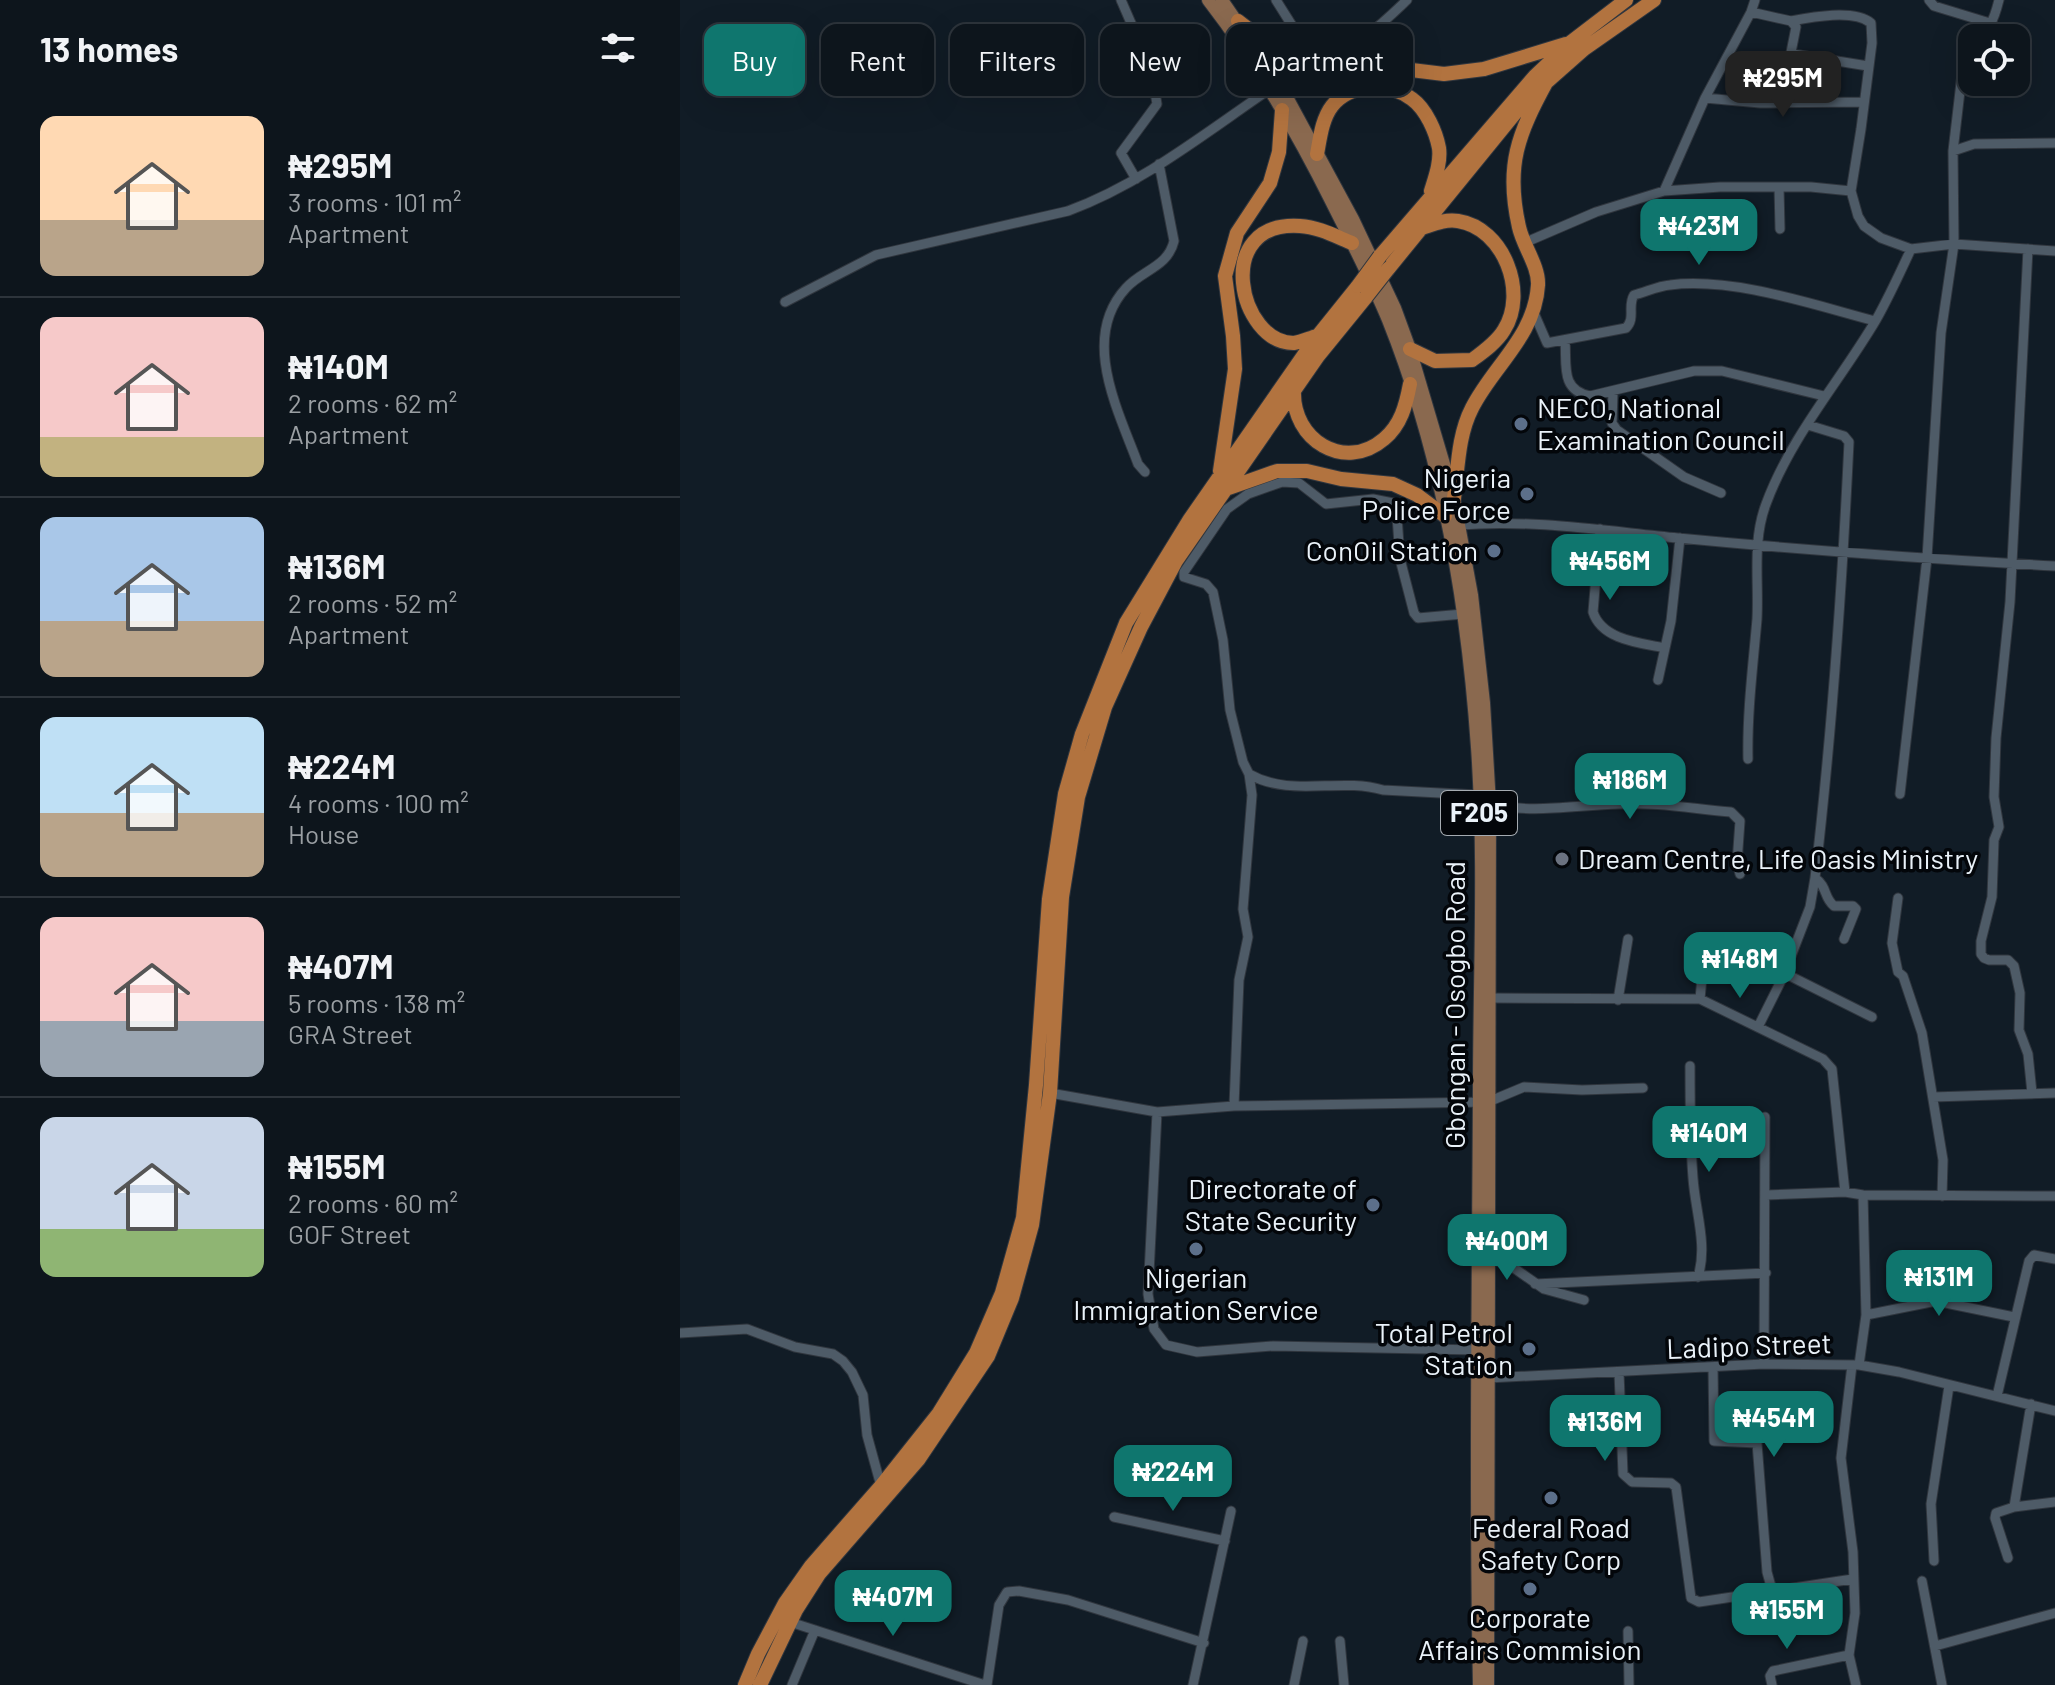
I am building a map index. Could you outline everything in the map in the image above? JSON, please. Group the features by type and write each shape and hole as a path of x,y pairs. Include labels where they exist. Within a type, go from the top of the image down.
{"highway":[{"path":"745,1685 785,1603 838,1533 881,1486 939,1413 976,1353 1002,1293 1023,1218 1049,899 1065,794 1082,734 1126,623 1190,519 1294,391 1362,292 1380,256 1521,91 1571,42 1626,0"},
{"path":"760,1685 790,1622 819,1574 918,1460 988,1356 1012,1298 1032,1225 1050,1093 1062,897 1082,782 1105,707 1141,627 1176,561 1222,483 1318,336 1388,269 1524,102 1596,39 1654,0"},
{"path":"1238,21 1292,59 1307,65 1341,69 1395,68 1444,74 1470,71 1516,61 1571,42"},
{"path":"1454,498 1460,443 1470,410 1510,354 1534,313 1538,282 1518,217 1514,162 1519,136 1547,81"},
{"path":"1317,154 1325,116 1342,96 1376,86 1412,99 1427,116 1439,149 1429,199"},
{"path":"1222,483 1235,369 1225,276 1237,233 1270,183 1279,152 1282,110"},
{"path":"1410,349 1435,361 1472,360 1504,330 1515,302 1512,280 1503,255 1488,235 1473,225 1457,221 1444,221 1421,228"},
{"path":"1318,336 1293,343 1279,339 1265,329 1247,307 1243,292 1243,264 1248,249 1268,232 1287,226 1324,231 1352,243"},
{"path":"1294,391 1298,417 1313,439 1326,449 1357,452 1383,440 1396,425 1404,411 1410,384"},
{"path":"1222,483 1277,471 1307,471 1341,479 1393,484 1417,495 1445,516"}],"main road":[{"name":"Gbongan - Osogbo Road","path":"1208,0 1226,26"},
{"name":"Gbongan - Osogbo Road","path":"1222,0 1281,86 1379,273 1410,349 1454,498 1472,595 1484,703 1490,804 1489,998 1478,1350 1479,1685"},
{"name":"Gbongan - Osogbo Road","path":"1274,96 1352,243 1390,324 1410,384 1445,516 1463,614 1478,795 1489,1258 1488,1685"}],"street":[{"path":"1121,0 1151,69 1157,104 1121,153 1136,179"},
{"path":"1276,0 1310,54 1321,51 1329,54 1368,34 1407,0"},
{"path":"1664,191 1705,98 1755,0"},
{"path":"1929,0 1934,6 1993,24 1999,0"},
{"path":"1751,12 1791,21 1837,15 1867,19 1871,23 1861,129 1851,191 1864,226 1881,238 1911,249 1954,244 2055,251"},
{"path":"1781,103 1793,54 1796,27 1791,21"},
{"path":"1793,54 1868,66"},
{"path":"785,302 876,255 1068,211 1097,200 1136,179 1260,96"},
{"path":"1900,794 1927,558 1941,333 1954,244 1953,151 1959,96"},
{"path":"1705,98 1781,103 1863,102"},
{"path":"1953,151 1974,144 2055,143"},
{"path":"1145,472 1138,464 1111,390 1104,359 1105,330 1114,306 1127,287 1171,254 1174,241 1159,164"},
{"path":"1524,243 1596,212 1664,191 1779,187 1851,191"},
{"path":"1779,187 1780,229"},
{"path":"1748,759 1747,716 1757,617 1757,544 1764,507 1824,396 1875,321 1911,249"},
{"path":"2028,249 2010,602 1996,738 1994,797 1999,827 1994,840 1993,890 1981,954 1989,960 2013,962 2020,993 2019,1030 2028,1054 2032,1093"},
{"path":"1534,313 1547,343 1565,340 1626,328 1632,321 1632,297 1667,285 1701,283 1799,301 1875,321"},
{"path":"1565,340 1568,380 1574,391 1590,396 1708,370 1824,396"},
{"path":"1613,391 1612,423 1617,430 1684,477 1721,493"},
{"path":"1758,1027 1783,977 1810,907 1826,785 1849,442 1844,436 1808,425"},
{"path":"1234,1106 1239,980 1248,937 1243,909 1252,795 1230,710 1223,640 1213,592 1206,584 1184,577 1184,572 1227,509 1248,494 1282,482 1299,483 1326,504 1373,499 1393,503 1400,559 1414,613 1425,620 1463,614"},
{"path":"1459,525 1487,523 1600,529 1680,538 2055,566"},
{"path":"1600,529 1593,612 1596,619 1602,628 1629,640 1665,648"},
{"path":"1658,680 1680,538"},
{"path":"1249,774 1282,787 1368,786 1383,790 1478,795"},
{"path":"1252,795 1268,783"},
{"path":"1490,804 1543,809 1623,804 1731,812 1740,821 1737,863 1740,874"},
{"path":"1815,878 1823,884 1829,902 1834,906 1853,906 1856,909 1844,939"},
{"path":"1898,898 1892,943 1898,972 1903,976 1922,1033 1943,1160 1942,1196"},
{"path":"1618,1000 1628,939"},
{"path":"1700,999 1704,956"},
{"path":"1783,977 1788,975 1872,1017"},
{"path":"1489,998 1700,999 1823,1059 1832,1069 1845,1192"},
{"path":"1690,1066 1693,1183 1701,1248 1698,1277"},
{"path":"1050,1093 1157,1112 1234,1106 1484,1102 1524,1087 1582,1090 1643,1088"},
{"path":"1933,1097 2055,1093"},
{"path":"1157,1112 1148,1294 1154,1329 1166,1345 1197,1352 1273,1346 1478,1350"},
{"path":"1764,1364 1765,1117"},
{"path":"1766,1195 1845,1192 1863,1195 2055,1196"},
{"path":"1856,1685 1849,1655 1855,1613 1853,1552 1841,1458 1866,1315 1863,1195"},
{"path":"1997,1396 2031,1257 2055,1259"},
{"path":"1489,1258 1511,1266 1535,1284 1561,1296 1584,1300"},
{"path":"1535,1284 1766,1273"},
{"path":"1866,1315 1939,1301 2014,1317"},
{"path":"680,1333 747,1329 795,1347 833,1354 843,1361 863,1395 867,1435 881,1486"},
{"name":"Ladipo Street","path":"1488,1378 1764,1364 1856,1365 1899,1372 2055,1411"},
{"path":"1713,1367 1714,1441 1757,1443 1765,1552 1772,1590"},
{"path":"1619,1372 1623,1474 1632,1482 1671,1483 1676,1487 1689,1595 1699,1602 1853,1579"},
{"path":"1934,1561 1931,1504 1949,1386"},
{"path":"2014,1507 2031,1404"},
{"path":"2008,1558 1995,1518 2001,1510 2055,1502"},
{"path":"1193,1685 1231,1511"},
{"path":"1114,1517 1225,1541"},
{"path":"1922,1581 1942,1685"},
{"path":"790,1622 986,1685 999,1605 1007,1592 1019,1591 1068,1600 1204,1643"},
{"path":"1935,1646 2055,1613"},
{"path":"792,1685 815,1630"},
{"path":"1628,1631 1629,1685"},
{"path":"1294,1685 1303,1641"},
{"path":"1340,1641 1344,1685"},
{"path":"1772,1685 1770,1676 1773,1671 1849,1655"}],"place":[{"name":"NECO, National Examination Council","path":"1521,424"},
{"name":"Nigeria Police Force","path":"1527,494"},
{"name":"ConOil Station","path":"1494,551"},
{"name":"Dream Centre, Life Oasis Ministry","path":"1562,859"},
{"name":"Directorate of State Security","path":"1373,1205"},
{"name":"Nigerian Immigration Service","path":"1196,1249"},
{"name":"Total Petrol Station","path":"1529,1349"},
{"name":"Federal Road Safety Corp","path":"1551,1498"},
{"name":"Corporate Affairs Commision","path":"1530,1589"}]}
